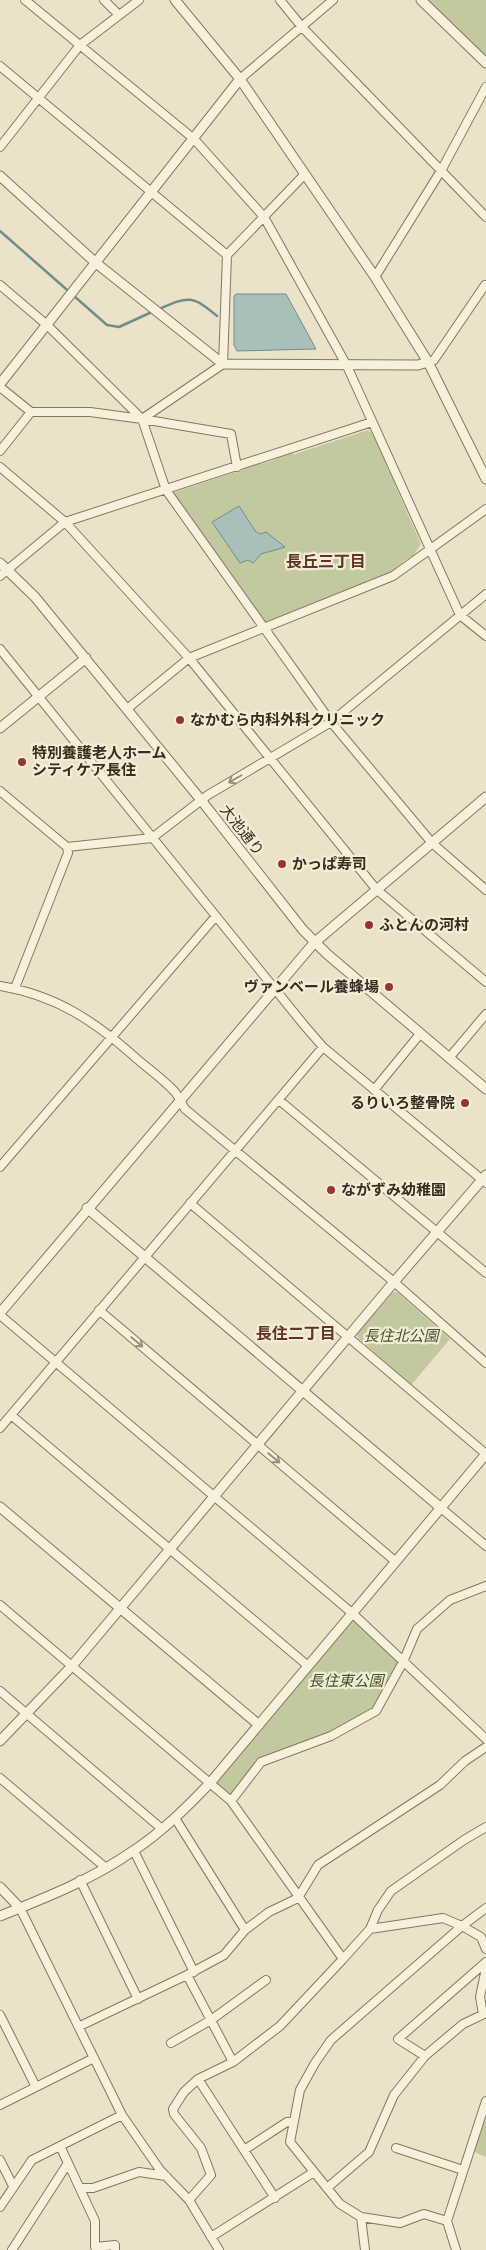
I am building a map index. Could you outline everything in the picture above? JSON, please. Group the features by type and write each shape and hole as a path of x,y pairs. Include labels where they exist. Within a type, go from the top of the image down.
{"street":[{"path":"25,0 194,139 264,217 347,366 460,616 486,636"},
{"path":"104,0 119,15"},
{"path":"0,147 80,45 138,0"},
{"path":"175,0 240,79 375,277 428,362 486,479"},
{"path":"280,0 302,27 442,169 486,217"},
{"path":"237,467 231,434 90,412 31,412 0,386 240,79 334,0"},
{"path":"421,0 486,64"},
{"path":"0,66 227,255"},
{"path":"375,277 442,169 486,87"},
{"path":"223,364 227,255 304,174"},
{"path":"0,176 96,263 223,364"},
{"path":"0,285 47,325 142,419 166,490 331,722 432,844 486,890"},
{"path":"142,419 223,364 418,365 434,360 486,286"},
{"path":"0,451 31,412"},
{"path":"0,576 4,566 65,522 372,422"},
{"path":"0,468 65,522 189,658 376,889 486,982"},
{"path":"127,709 189,658 393,576 486,509"},
{"name":"大池通り","path":"4,566 35,597 86,658 314,943 486,1089"},
{"path":"0,791 68,847 152,838 201,800 331,722 486,594"},
{"path":"0,649 274,989 324,1047 374,1090 485,1179 348,1336 71,1667 0,1741"},
{"path":"0,728 86,658"},
{"path":"486,797 314,943 87,1208 0,1314 55,1363 352,1614 486,1739"},
{"path":"15,988 68,853 68,847"},
{"path":"0,1167 216,916"},
{"path":"0,986 15,988 50,999 77,1012 111,1036 176,1094 185,1109 394,1282 486,1362"},
{"path":"449,1058 486,1014"},
{"path":"374,1090 420,1034"},
{"path":"0,1428 324,1047"},
{"path":"279,1100 486,1273"},
{"path":"0,1916 106,1868 134,1851 175,1818 210,1783 307,1665 486,1454 190,1203"},
{"path":"87,1208 486,1546"},
{"path":"99,1310 396,1561"},
{"path":"11,1415 307,1665"},
{"path":"0,1507 258,1725"},
{"path":"231,1801 261,1762 331,1736 376,1711 403,1662 417,1629 450,1600 486,1586"},
{"path":"0,1605 231,1801 343,1959"},
{"path":"0,1691 162,1829"},
{"path":"80,2026 224,1955 245,1930 269,1912 298,1898 318,1865 440,1785 465,1761 486,1747"},
{"path":"0,1778 106,1868"},
{"path":"175,1818 245,1930"},
{"path":"189,2200 211,2175 201,2148 174,2114 173,2109 184,2092 198,2079 233,2062 280,2026 370,1929 378,1910 391,1892 464,1840 486,1827"},
{"path":"134,1851 211,2020 233,2062"},
{"path":"80,1880 138,1999"},
{"path":"0,1887 20,1908 80,2026 122,2115 166,2176 189,2200 219,2250"},
{"path":"447,2221 424,2214 400,2223 361,2217 340,2204 290,2142 300,2090 331,2040 462,1926 486,1908"},
{"path":"370,1929 443,1918 481,1937 486,1949"},
{"path":"425,2056 398,2039 486,1962"},
{"path":"327,2188 369,2152 394,2095 425,2056 463,2024 485,2014 480,1997 486,1968"},
{"path":"171,2043 211,2020 266,1980"},
{"path":"0,2015 36,2087"},
{"path":"0,2106 94,2058"},
{"path":"198,2079 274,2198"},
{"path":"456,2250 447,2221 486,2101"},
{"path":"0,2207 32,2160 122,2115"},
{"path":"244,2150 287,2122 293,2122"},
{"path":"60,2146 96,2222 95,2247 115,2246 115,2250"},
{"path":"396,2148 463,2170"},
{"path":"0,2160 13,2186"},
{"path":"12,2250 68,2163"},
{"path":"80,2188 93,2188 139,2172 166,2176"},
{"path":"211,2237 314,2172"},
{"path":"361,2217 366,2250"}],"green space":[{"path":"425,0 486,0 486,57"},
{"path":"368,430 375,437 389,472 392,472 397,482 395,485 421,544 413,556 386,575 368,580 329,601 264,625 174,496 175,492 255,464 274,460 289,453 295,454"},
{"name":"長住北公園","path":"393,1292 397,1292 450,1339 411,1385 358,1338 357,1334"},
{"name":"長住東公園","path":"352,1613 403,1662 376,1711 331,1736 261,1762 231,1801 210,1783"},
{"path":"486,2112 486,2157 470,2150"}],"water":[{"path":"236,294 286,294 316,349 237,351 234,345 234,296"},
{"path":"239,506 256,532 261,534 266,532 285,547 261,554 253,563 248,560 240,563 212,522"}],"waterway":[{"path":"0,231 107,325 119,327 154,311"},
{"path":"159,309 177,302 190,300 202,304 217,316"}],"place":[{"name":"なかむら内科外科クリニック","path":"180,720"},
{"name":"特別養護老人ホーム シティケア長住","path":"22,762"},
{"name":"かっぱ寿司","path":"282,864"},
{"name":"ふとんの河村","path":"369,925"},
{"name":"ヴァンベール養蜂場","path":"389,987"},
{"name":"るりいろ整骨院","path":"465,1103"},
{"name":"ながずみ幼稚園","path":"331,1190"}],"district":[{"name":"長丘三丁目","path":"326,561"},
{"name":"長住二丁目","path":"296,1333"}]}
